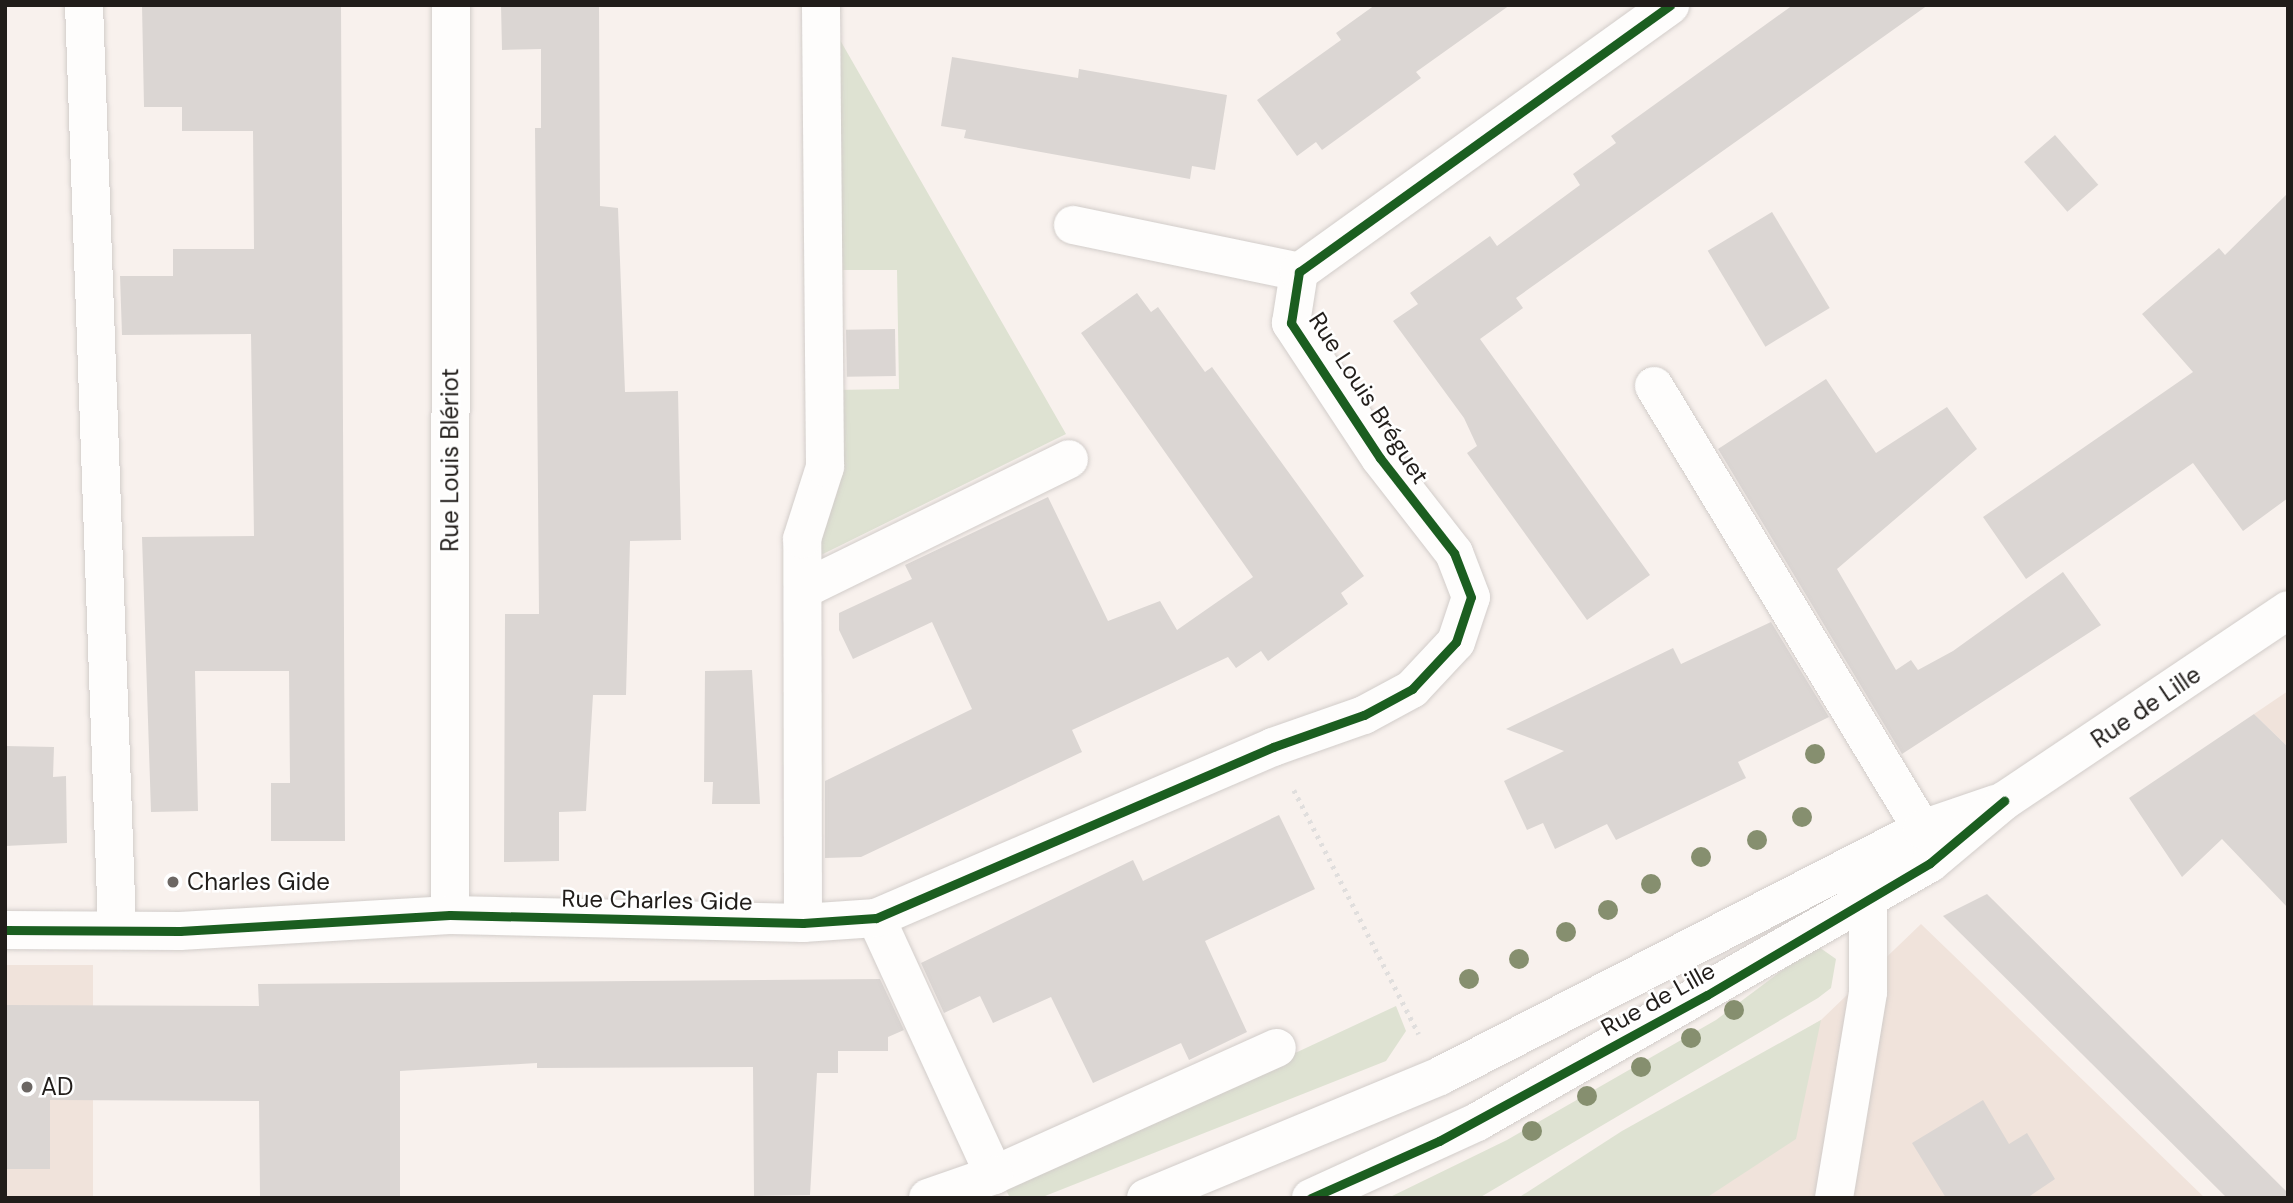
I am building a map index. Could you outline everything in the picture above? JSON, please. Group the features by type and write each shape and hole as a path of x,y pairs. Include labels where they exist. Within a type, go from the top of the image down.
{"street":[{"path":"84,5 117,929"},
{"name":"Rue Louis Blériot","path":"450,915 451,5"},
{"path":"803,923 802,539 825,467 821,5"},
{"path":"1073,225 1299,272 1670,5"},
{"name":"Rue Louis Bréguet","path":"1273,747 1364,715 1412,689 1457,642 1471,597 1454,553 1380,458 1291,323 1299,272"},
{"path":"1654,386 1923,829"},
{"path":"804,589 1069,459"},
{"name":"Rue de Lille","path":"1311,1198 1477,1122 1868,900 1973,832 2004,801 2288,610"},
{"name":"Rue Charles Gide","path":"5,930 117,929 450,915 803,923 876,918 1273,747"},
{"name":"Rue de Lille","path":"1146,1198 1440,1076 1923,829 2004,801"},
{"path":"1834,1198 1868,992 1868,900"},
{"path":"876,918 994,1175"},
{"path":"928,1198 994,1175 1277,1048"}],"path":[{"path":"1273,747 1440,1076"}],"shaded area":[{"path":"2288,691 2288,747 2254,714"},
{"path":"1921,924 2205,1198 1521,1198 1821,1020"},
{"path":"5,965 93,965 93,1198 5,1198"}],"green space":[{"path":"828,19 1066,434 821,555 810,545 833,390 899,389 897,270 832,270"},
{"path":"1816,945 1836,959 1831,988 1818,998 1479,1198 1388,1198 1507,1140 1716,1020"},
{"path":"1396,1006 1406,1031 1386,1061 1040,1198 1010,1198 1005,1188"},
{"path":"1821,1020 1796,1139 1706,1198 1518,1198 1622,1131"}],"building":[{"path":"142,5 341,5 345,841 271,841 271,783 290,783 289,671 195,671 198,811 151,812 142,537 254,536 251,334 122,335 120,276 173,276 173,249 254,249 253,131 182,131 182,107 144,107"},
{"path":"501,5 599,5 600,206 618,208 625,392 678,391 681,540 630,541 626,695 593,695 586,811 559,812 559,861 504,862 505,614 539,614 535,128 541,128 541,49 502,50"},
{"path":"1375,5 1510,5 1416,72 1421,78 1322,150 1316,142 1297,156 1257,100 1341,40 1336,33"},
{"path":"1793,5 1928,5 1516,298 1523,308 1480,339 1650,575 1587,620 1467,453 1477,446 1464,418 1393,321 1418,304 1410,293 1490,236 1497,246 1580,185 1573,174 1616,143 1611,136"},
{"path":"952,57 1078,78 1079,69 1227,95 1215,170 1192,166 1190,179 964,138 966,130 941,126"},
{"path":"2055,135 2098,185 2067,212 2024,162"},
{"path":"2288,193 2288,498 2243,531 2193,463 2026,579 1983,517 2193,372 2142,314 2219,248 2225,255"},
{"path":"1772,212 1830,308 1765,347 1708,251"},
{"path":"1137,293 1151,312 1158,307 1205,372 1212,367 1364,576 1341,593 1348,604 1268,661 1261,651 1236,668 1228,657 1072,730 1082,752 861,857 825,858 825,781 972,709 932,622 853,659 839,630 839,613 912,579 905,565 1048,497 1108,621 1160,601 1177,630 1253,577 1081,333"},
{"path":"895,329 896,376 847,377 846,330"},
{"path":"1826,379 1876,453 1947,407 1977,449 1837,569 1896,670 1911,660 1918,670 1953,651 2063,572 2101,625 1902,754 1718,449"},
{"path":"1771,622 1829,717 1738,762 1746,778 1616,840 1607,824 1555,849 1543,823 1527,830 1504,781 1564,751 1506,729 1673,648 1681,664"},
{"path":"752,670 760,804 712,804 713,782 704,782 705,671"},
{"path":"2254,714 2288,747 2288,908 2222,839 2182,877 2129,798"},
{"path":"5,746 54,747 53,777 66,776 67,843 5,846"},
{"path":"1279,815 1315,889 1205,941 1247,1032 1189,1060 1181,1043 1093,1083 1051,997 993,1023 980,996 944,1013 921,963 1133,860 1143,881"},
{"path":"1987,894 2288,1193 2288,1198 2227,1198 1943,916"},
{"path":"880,979 904,1030 888,1037 888,1051 838,1051 838,1073 817,1073 810,1195 754,1196 753,1067 537,1068 537,1063 400,1071 400,1198 260,1198 259,1101 50,1100 50,1169 5,1169 5,1005 259,1006 258,984"},
{"path":"1983,1100 2009,1144 2027,1133 2055,1179 2027,1198 1946,1198 1912,1143"}],"cycle path":[{"path":"5,930 180,931 450,915 803,923 876,918 1273,747 1364,715 1412,689 1456,642 1471,597 1454,553 1380,458 1291,323 1299,272 1670,5"},
{"path":"1311,1198 1439,1141 1707,995 1930,863 2004,801"}],"place":[{"name":"Charles Gide","path":"173,882"},
{"name":"AD","path":"27,1087"}]}
